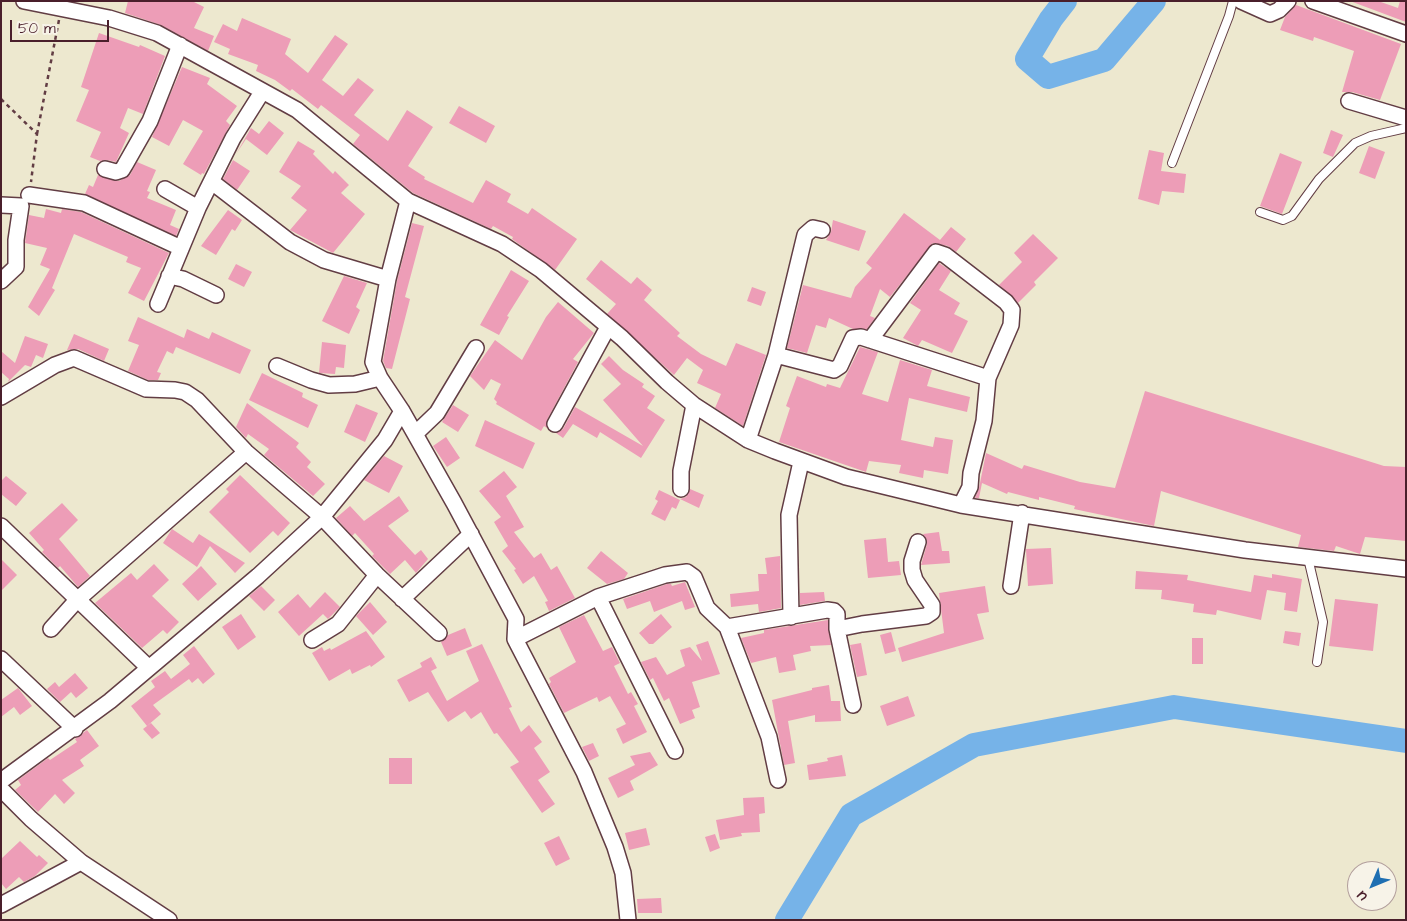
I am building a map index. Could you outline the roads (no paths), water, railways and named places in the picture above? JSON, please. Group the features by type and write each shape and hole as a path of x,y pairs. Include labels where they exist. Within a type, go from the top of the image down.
{"street":[{"path":"24,1 119,21 157,33 297,110 408,201 502,244 541,270 608,327 694,405 748,440 801,462 846,478 961,505 1022,513 1245,550 1406,570"},
{"path":"1241,1 1270,14 1279,10 1288,1"},
{"path":"1313,1 1406,34"},
{"path":"105,169 116,172 122,170 150,121 180,45"},
{"path":"158,304 198,208 233,138 262,92"},
{"path":"1349,101 1406,118"},
{"path":"212,182 290,242 324,260 388,279"},
{"path":"165,190 198,208"},
{"path":"29,195 84,203 181,248"},
{"path":"408,201 388,279 374,352 374,362 380,378 415,434 516,620 516,639 584,772 615,846 623,873 628,920"},
{"path":"1,205 21,206 16,240 16,267 1,281"},
{"path":"748,440 776,355 805,235 813,228 822,230"},
{"path":"870,340 932,255 940,253 1006,302 1012,310 1011,325 988,378 984,421 971,473 970,487 961,505"},
{"path":"169,276 184,279 216,294"},
{"path":"555,424 608,327"},
{"path":"776,355 834,370 840,366 853,338 861,337 988,378"},
{"path":"415,434 437,413 476,348"},
{"path":"1,397 60,362 74,358 146,389 185,392 197,400 246,452 322,517 377,575 439,633"},
{"path":"277,366 311,380 329,384 355,384 380,378"},
{"path":"681,490 681,471 694,405"},
{"path":"1,781 75,729 258,576 322,517 385,440 402,411"},
{"path":"51,629 77,600 246,452"},
{"path":"791,617 789,515 801,462"},
{"path":"1011,586 1022,513"},
{"path":"1,526 149,668"},
{"path":"402,598 471,534"},
{"path":"837,629 926,616 932,612 932,605 915,580 912,570 912,561 918,542"},
{"path":"516,639 598,597 666,575 690,573 694,577 707,608 728,627 768,737 778,780"},
{"path":"312,640 338,624 377,575"},
{"path":"598,597 675,751"},
{"path":"728,627 831,610 837,614 837,629 853,705"},
{"path":"1,659 75,729"},
{"path":"1,789 30,819 81,862 169,920"},
{"path":"1,905 81,862"}],"lane":[{"path":"1172,163 1229,16 1233,1"},
{"path":"1260,212 1283,220 1292,216 1320,179 1355,143 1371,136 1406,128"},
{"path":"1308,558 1323,622 1317,662"}],"waterway":[{"path":"1065,1 1051,19 1027,59 1048,77 1104,60 1154,1"},
{"path":"787,920 851,815 974,745 1174,707 1406,741"}]}
